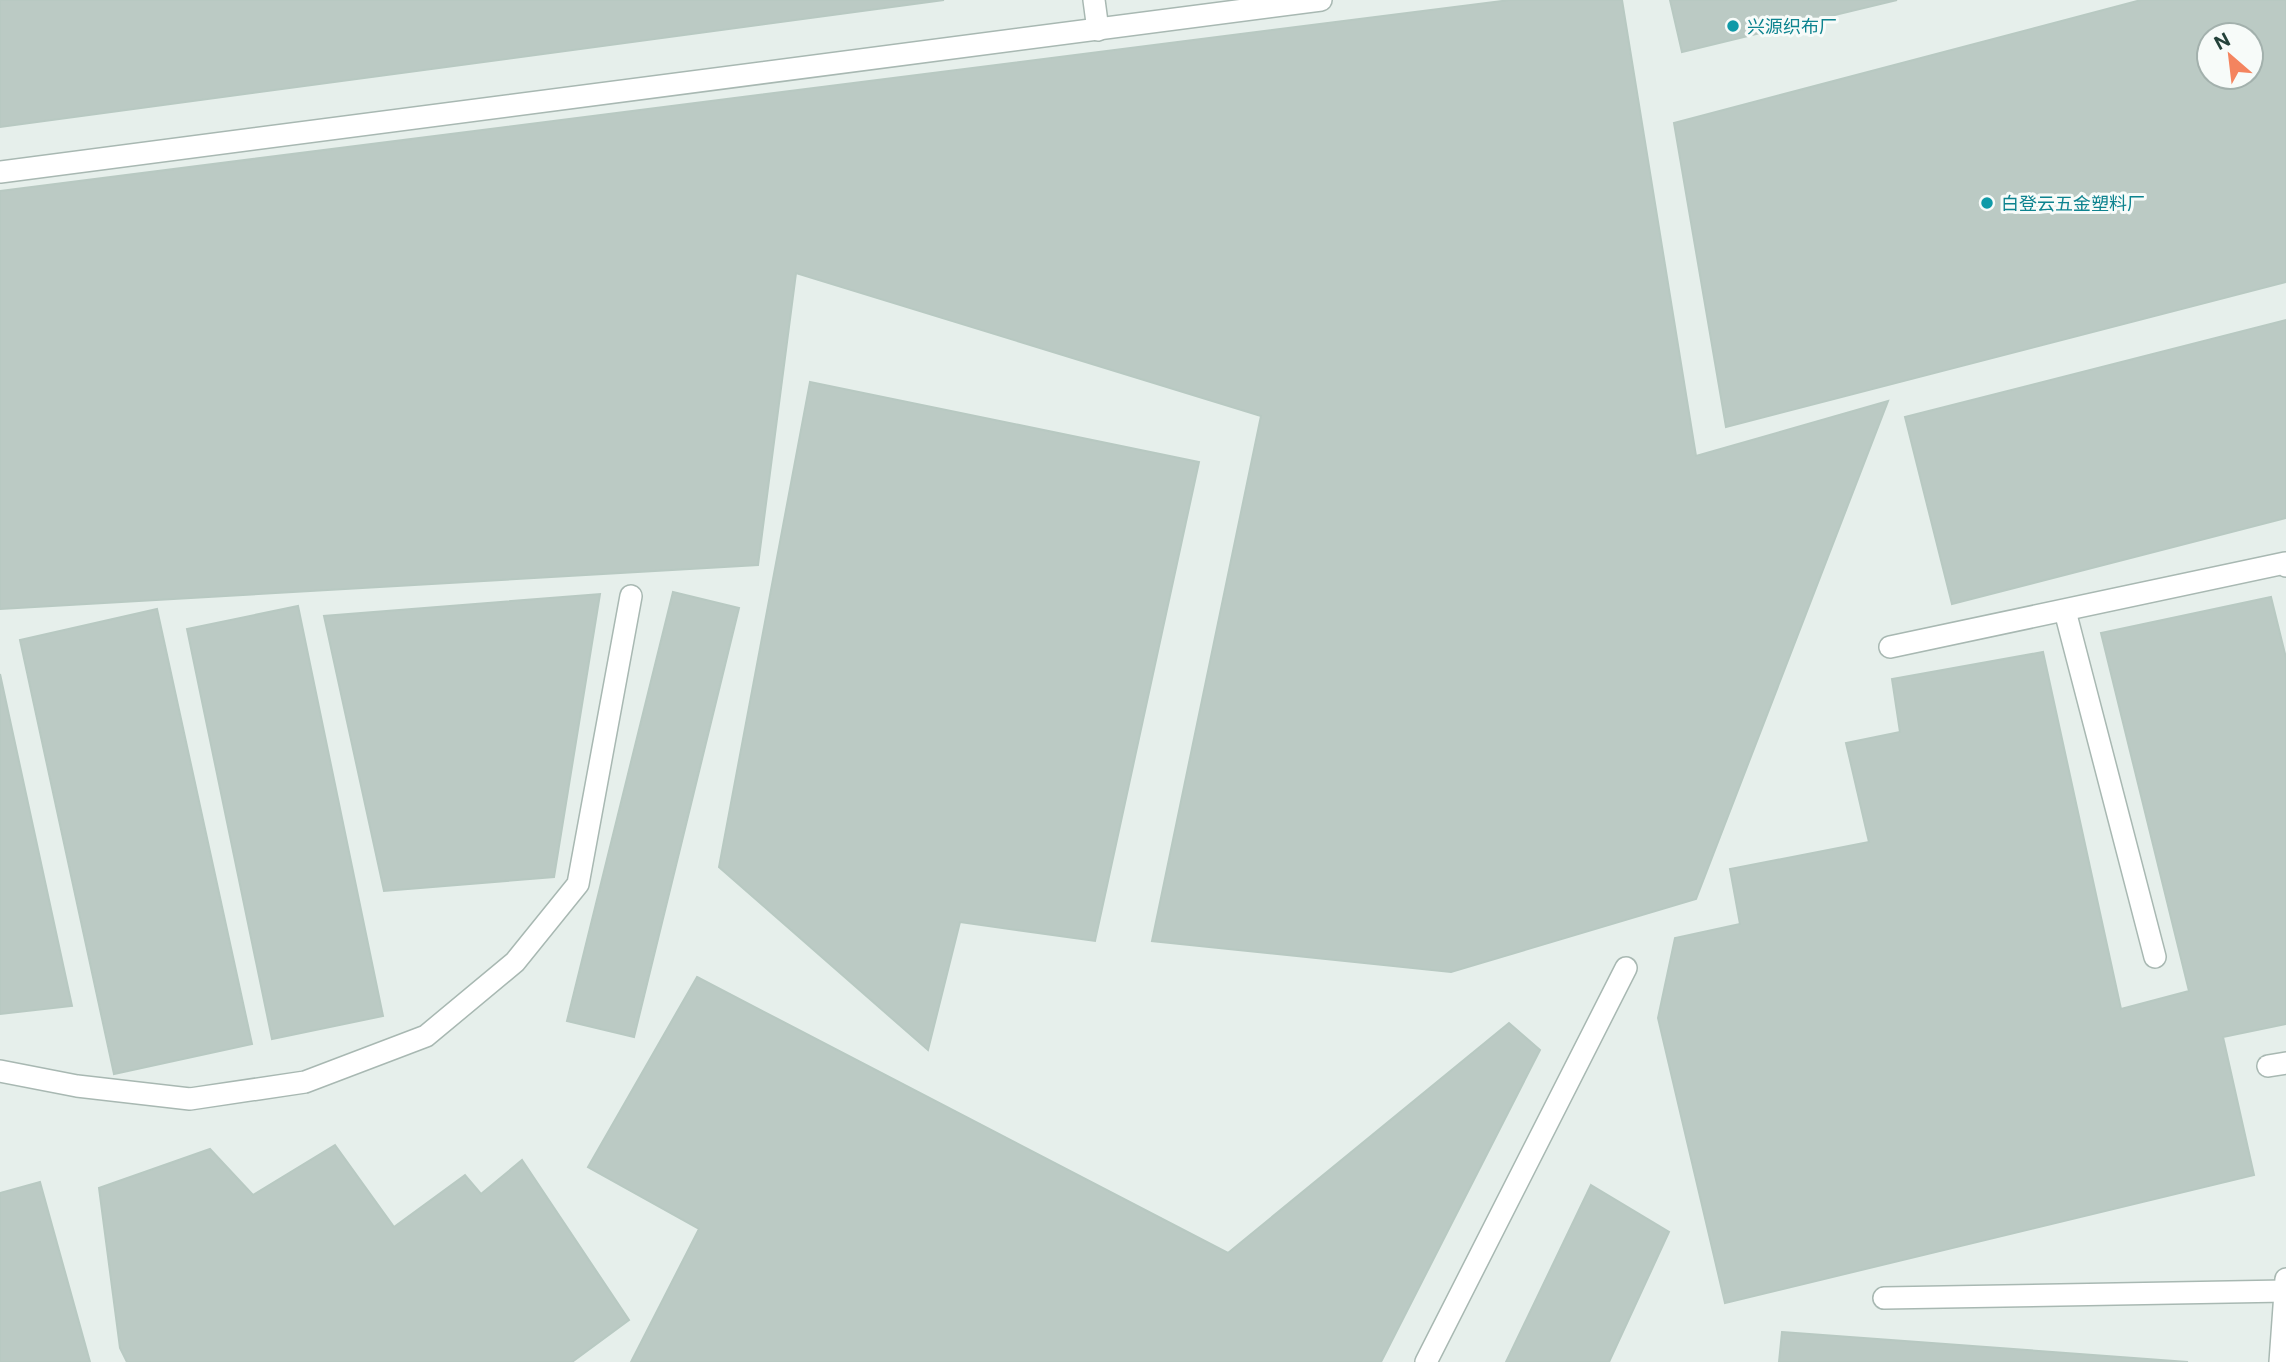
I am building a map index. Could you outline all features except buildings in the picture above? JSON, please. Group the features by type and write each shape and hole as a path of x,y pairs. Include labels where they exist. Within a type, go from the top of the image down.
{"lane":[{"path":"1094,0 1098,30"},
{"path":"0,172 1321,0"},
{"path":"1890,648 2286,564"},
{"path":"0,1071 77,1086 190,1099 304,1082 426,1037 515,962 578,884 631,596"},
{"path":"2065,611 2155,957"},
{"path":"1426,1362 1626,968"},
{"path":"2280,1362 2286,1279"},
{"path":"1884,1298 2285,1291"}],"place":[{"name":"兴源织布厂","path":"1733,26"},
{"name":"白登云五金塑料厂","path":"1987,203"}]}
